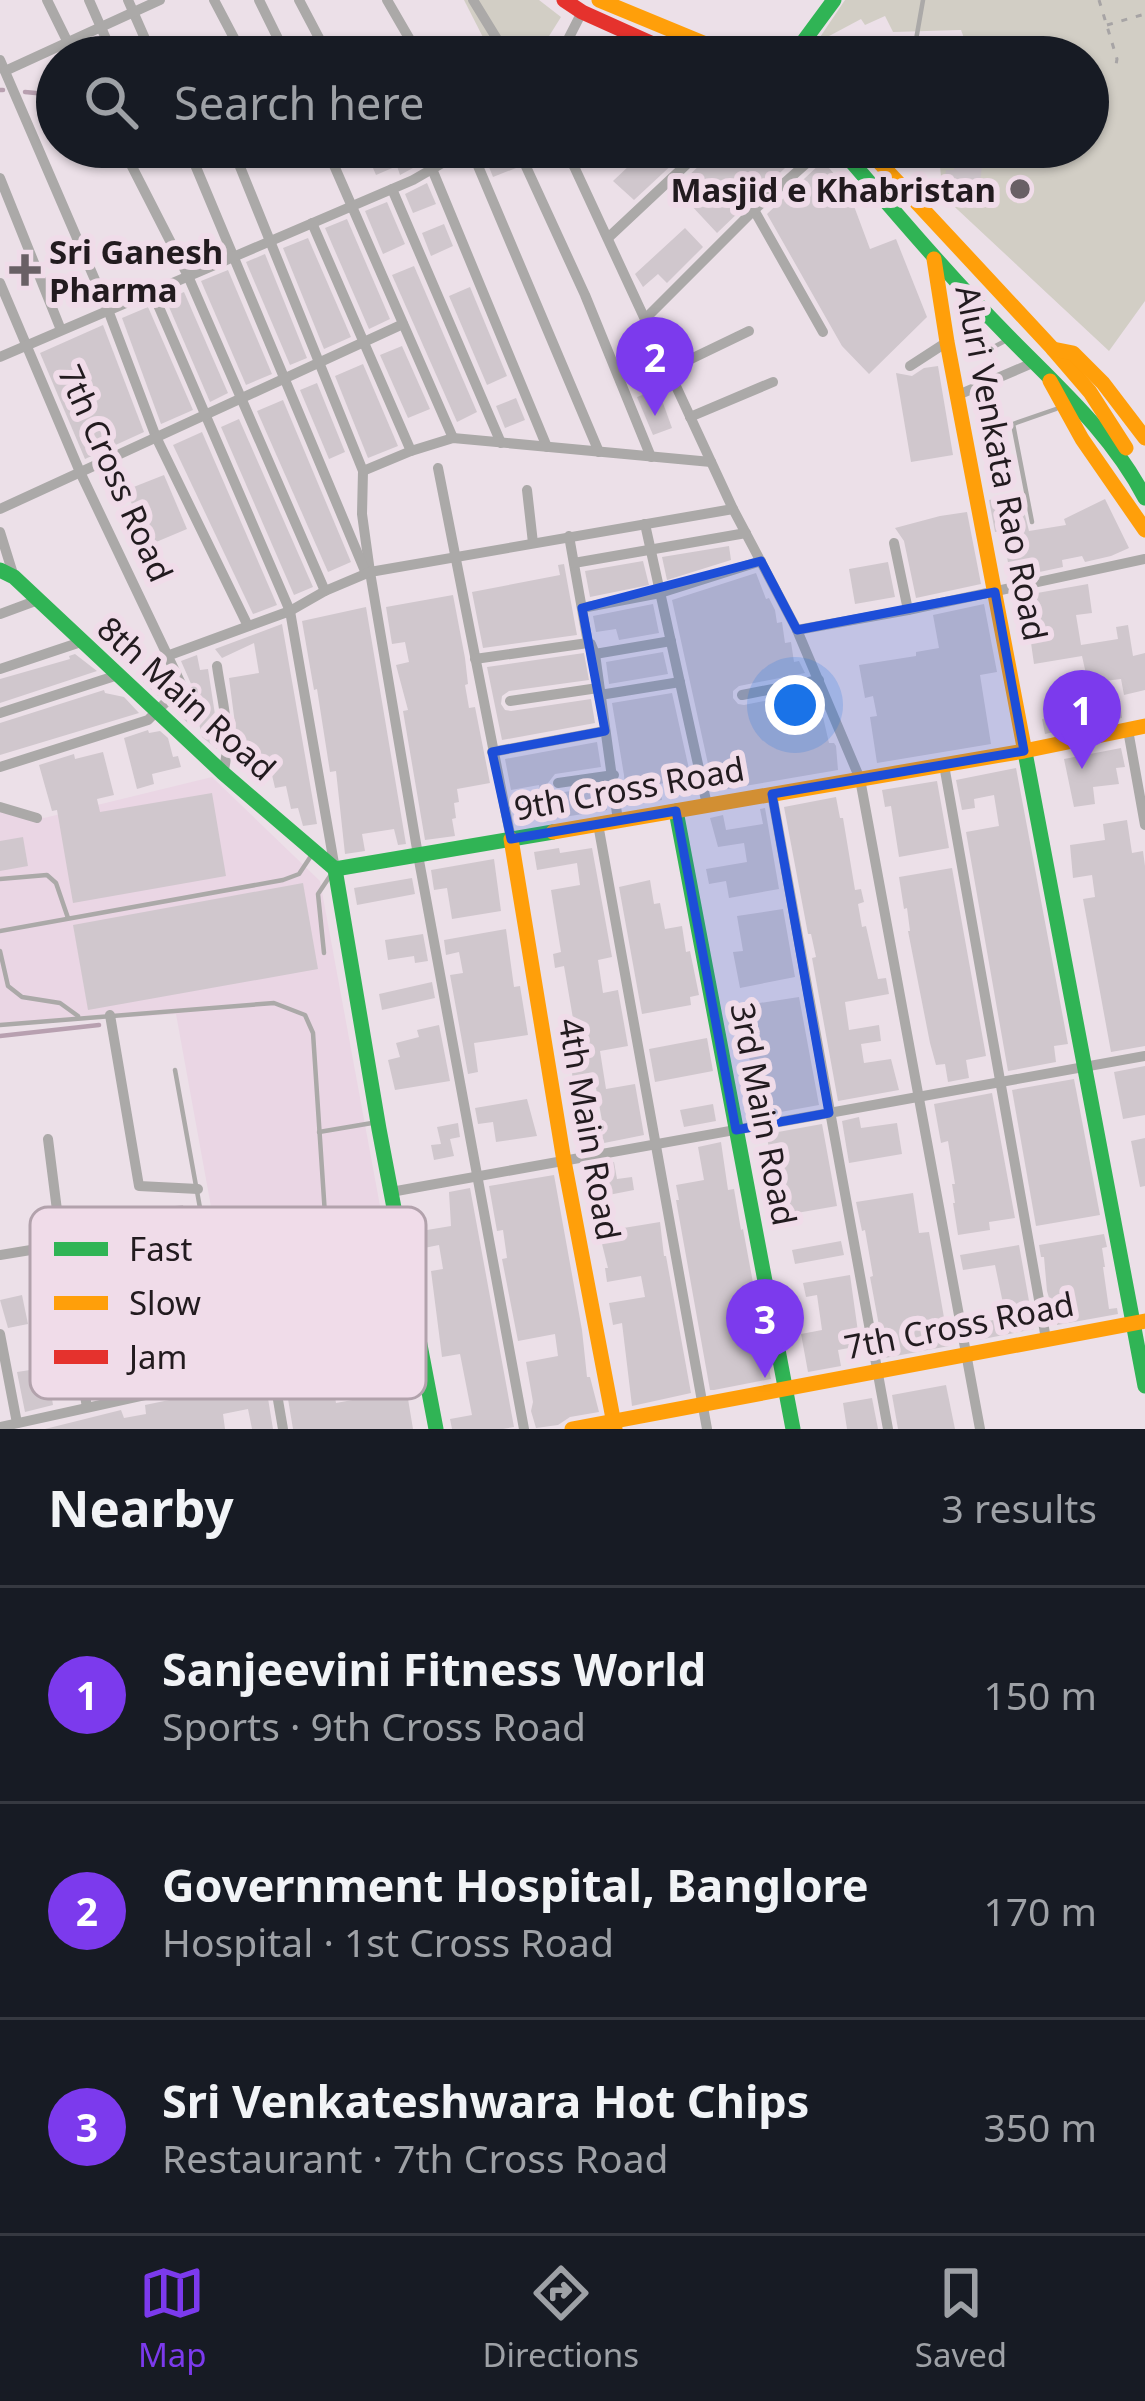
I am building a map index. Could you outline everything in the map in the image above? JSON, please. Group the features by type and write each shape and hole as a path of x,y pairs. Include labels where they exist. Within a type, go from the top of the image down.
{"main road":[{"path":"564,0 635,36"},
{"path":"599,0 686,36"},
{"path":"807,36 834,0"},
{"path":"857,168 934,259 1076,400 1145,478"},
{"path":"885,168 1053,349 1115,483 1145,530"},
{"name":"Aluri Venkata Rao Road","path":"934,259 1084,1066 1139,1322 1145,1386"},
{"path":"1053,349 1073,353 1145,438"},
{"path":"1076,400 1145,498"},
{"name":"8th Main Road","path":"7,574 335,869"},
{"name":"9th Cross Road","path":"335,869 1136,728"},
{"name":"3rd Main Road","path":"676,811 794,1429"},
{"name":"4th Main Road","path":"511,839 564,1161 615,1425"},
{"path":"335,869 394,1207"},
{"name":"7th Cross Road","path":"572,1429 615,1425 703,1404 1139,1322"},
{"path":"426,1377 436,1429"}],"street":[{"path":"47,0 65,36"},
{"path":"89,0 105,36"},
{"path":"128,0 144,36"},
{"path":"82,36 160,0"},
{"path":"214,0 233,36"},
{"path":"259,0 277,36"},
{"path":"299,0 318,36"},
{"path":"387,0 408,36"},
{"path":"473,0 495,36"},
{"path":"569,36 581,12"},
{"path":"36,54 3,66 36,143"},
{"path":"47,168 156,437 248,626"},
{"path":"133,168 188,276 325,590"},
{"path":"196,168 368,573"},
{"path":"241,168 364,470 362,514 368,573 524,1429"},
{"path":"335,168 453,438"},
{"path":"479,168 599,452"},
{"path":"527,168 651,457"},
{"path":"575,168 733,509 796,630 860,779 980,1429"},
{"path":"608,237 682,168"},
{"path":"644,320 801,168"},
{"path":"0,357 432,169 547,447"},
{"path":"0,178 61,330"},
{"path":"392,189 501,442"},
{"path":"754,210 823,332"},
{"path":"313,223 411,451"},
{"name":"7th Cross Road","path":"0,283 80,472 182,686 160,710"},
{"path":"152,292 290,611 335,869"},
{"path":"0,509 403,325"},
{"path":"668,370 749,331"},
{"path":"910,366 947,342"},
{"path":"958,395 1040,367"},
{"path":"690,417 773,382"},
{"path":"364,470 453,438 711,462"},
{"path":"438,468 511,839"},
{"path":"527,490 533,543"},
{"path":"167,656 290,611 368,573 733,509"},
{"path":"645,524 707,806"},
{"path":"0,532 7,574"},
{"path":"574,563 746,533"},
{"path":"569,536 619,821"},
{"path":"894,543 908,610"},
{"path":"796,630 1145,559"},
{"path":"582,608 660,593 760,562"},
{"path":"0,614 38,600"},
{"path":"476,659 671,641"},
{"path":"0,669 81,642"},
{"path":"217,666 229,754 223,773"},
{"path":"0,712 118,675"},
{"path":"742,695 819,680"},
{"path":"510,701 680,682"},
{"path":"0,767 148,720 160,710"},
{"path":"1136,728 1145,825"},
{"path":"492,752 605,731"},
{"path":"944,765 1046,1340"},
{"path":"558,783 614,775"},
{"path":"772,794 888,1429"},
{"path":"0,807 37,818"},
{"path":"598,824 707,1429"},
{"path":"110,1015 139,1186 197,1189"},
{"path":"391,1192 1145,1056"},
{"path":"48,1139 56,1207"},
{"path":"0,1255 30,1250"},
{"path":"0,1334 17,1423"},
{"path":"86,1399 87,1407"},
{"path":"0,1426 123,1399"},
{"path":"278,1399 283,1429"}],"lane":[{"path":"917,36 923,0"},
{"path":"988,314 977,331 986,351 1010,337"},
{"path":"1032,522 1013,424 1076,400"},
{"path":"0,932 284,880 299,874 314,851"},
{"path":"324,953 318,894 335,869"},
{"path":"0,879 47,875 56,883 68,918"},
{"path":"0,951 8,986 22,997 60,1004 81,1018"},
{"path":"0,1025 274,1003 305,1015 313,1033 324,1207"},
{"path":"175,1070 200,1207"},
{"path":"319,1132 378,1126"}],"path":[{"path":"1099,0 1118,59 1114,71"},
{"path":"1101,9 1108,0"},
{"path":"1106,25 1145,14"}],"highlighted area":[{"path":"761,561 797,630 995,592 1024,751 772,794 829,1113 736,1130 676,811 511,839 492,752 605,731 582,608"}],"shaded area":[{"path":"464,0 539,0 561,17 549,36 482,36"},
{"path":"845,0 1145,0 1145,301 1109,351 943,196 940,168 1109,168 1109,36 893,32 885,16 865,25 861,19 821,36"},
{"path":"212,777 320,881 380,1207 211,1207 176,1014 0,1026 0,806 44,818"}],"building":[{"path":"489,168 516,168 493,177"},
{"path":"627,168 668,168 634,200 613,181"},
{"path":"697,168 785,168 717,233 675,188"},
{"path":"816,168 829,168 848,190 870,249 896,239 927,317 869,374 842,346 767,214"},
{"path":"982,168 983,202 951,199 952,186 944,185 946,170"},
{"path":"427,183 436,204 413,213 405,194"},
{"path":"387,202 405,244 383,254 365,211"},
{"path":"347,219 390,319 369,329 325,228"},
{"path":"444,224 453,246 431,256 422,233"},
{"path":"685,228 703,247 667,283 658,274 643,287 635,274"},
{"path":"308,238 351,337 324,349 283,248"},
{"path":"265,254 307,358 290,365 246,262"},
{"path":"414,266 477,412 457,422 392,275"},
{"path":"228,270 272,374 246,385 201,281"},
{"path":"470,287 507,376 487,385 449,296"},
{"path":"184,292 228,393 210,402 166,300"},
{"path":"148,307 193,410 161,424 122,318"},
{"path":"103,325 144,432 85,459 40,353"},
{"path":"402,346 430,409 408,418 380,355"},
{"path":"363,364 398,446 368,458 335,376"},
{"path":"938,366 953,455 911,462 896,373 912,376"},
{"path":"317,383 345,452 329,459 300,390"},
{"path":"658,389 672,428 653,435 637,397"},
{"path":"516,398 525,420 505,428 496,406"},
{"path":"283,400 351,562 328,572 257,411"},
{"path":"239,419 313,587 294,595 221,427"},
{"path":"202,432 277,605 253,614 173,445"},
{"path":"164,475 187,529 149,545 126,490"},
{"path":"1020,495 1029,531 1066,525 1064,519 1105,499 1129,548 1085,562 1082,556 1062,560 1063,567 1011,578 1002,531 995,532 989,500"},
{"path":"967,512 981,584 916,598 904,541 895,528"},
{"path":"729,546 731,560 667,580 662,557"},
{"path":"643,561 649,585 590,597 585,571"},
{"path":"888,562 895,597 855,604 849,569"},
{"path":"564,564 577,635 483,648 472,592 560,575 558,565"},
{"path":"756,573 777,623 782,622 785,643 791,642 794,662 799,661 805,673 739,686 733,698 744,705 809,692 801,698 805,721 823,717 829,743 836,746 838,770 721,790 719,781 712,782 672,600"},
{"path":"1088,584 1092,613 1076,615 1081,645 1118,639 1116,627 1128,625 1133,656 1145,653 1145,690 1124,695 1121,679 1088,683 1082,656 1034,664 1029,629 1019,630 1014,597"},
{"path":"453,595 469,708 475,707 490,783 457,789 459,802 454,803 456,818 452,819 455,836 425,840 403,711 408,710 396,665 409,662 405,642 392,644 386,607"},
{"path":"653,604 659,633 619,640 616,629 596,632 593,616"},
{"path":"984,604 997,672 980,675 991,744 877,763 870,717 877,716 873,696 865,698 859,665 939,648 933,615"},
{"path":"366,607 406,844 398,845 394,829 362,834 365,851 345,854 336,771 330,772 302,621"},
{"path":"282,624 317,824 303,826 298,808 291,809 286,786 275,788 272,775 251,778 249,768 241,769 229,678 259,673 254,643 222,658 215,649"},
{"path":"663,652 668,674 609,684 606,662"},
{"path":"584,653 589,680 509,691 501,704 511,711 591,699 595,723 502,740 487,667"},
{"path":"75,654 97,671 0,703 0,679"},
{"path":"197,655 200,670 208,669 217,749 202,737 197,714 189,724 173,709 192,686 181,661"},
{"path":"156,661 170,684 158,696 138,677"},
{"path":"104,690 124,697 139,713 0,755 0,723"},
{"path":"672,693 691,778 659,784 662,800 626,806 612,703"},
{"path":"1120,702 1122,718 1045,734 1042,719"},
{"path":"148,730 168,738 181,767 152,774 154,784 137,789 124,738"},
{"path":"597,742 601,767 555,774 548,783 558,793 603,786 607,810 546,820 539,785 511,790 505,759"},
{"path":"1121,748 1125,767 1116,768 1119,784 1093,787 1095,804 1074,807 1064,759"},
{"path":"103,752 114,795 97,799 100,812 212,793 226,876 73,903 57,810 52,811 39,765 74,754 75,759"},
{"path":"1016,768 1068,1044 1054,1046 1056,1062 1008,1071 966,832 999,826 994,795 974,799 975,808 962,810 956,780"},
{"path":"937,781 949,848 899,857 891,806 885,807 882,790"},
{"path":"836,797 855,890 861,889 864,902 858,904 862,927 866,926 878,979 886,978 889,994 845,1002 849,1030 879,1025 881,1041 861,1044 864,1063 891,1059 899,1090 838,1101 812,958 816,957 784,807"},
{"path":"765,808 779,889 729,898 726,881 709,884 706,869 747,862 744,843 718,847 710,818 723,815 726,830 763,824 760,809"},
{"path":"1127,820 1132,853 1143,851 1145,866 1145,1046 1111,1052 1083,899 1095,897 1092,875 1073,878 1070,845 1105,840 1103,824"},
{"path":"23,837 28,866 0,871 0,841"},
{"path":"559,848 560,853 592,848 612,957 598,960 603,993 618,990 628,1046 600,1051 606,1089 635,1084 644,1135 594,1145 590,1128 603,1126 596,1088 574,1091 572,1073 582,1071 564,966 555,968 553,954 561,952 551,890 580,885 577,863 537,870 534,852"},
{"path":"494,859 501,911 452,919 447,888 434,890 431,870"},
{"path":"952,868 986,1056 966,1060 969,1078 948,1082 945,1064 936,1065 930,1043 899,877"},
{"path":"412,878 415,894 357,905 354,888"},
{"path":"650,880 665,929 682,926 699,995 690,997 691,1005 642,1014 619,887"},
{"path":"303,883 318,969 88,1010 73,925"},
{"path":"783,909 795,977 740,988 733,952 743,951 737,916"},
{"path":"506,929 514,987 520,986 528,1035 474,1043 478,1072 468,1074 450,975 463,973 459,952 446,955 444,940"},
{"path":"423,934 428,961 415,963 414,956 388,960 385,940"},
{"path":"432,982 435,998 382,1010 379,994"},
{"path":"799,997 819,1105 755,1113 740,1006"},
{"path":"439,1025 450,1081 395,1090 388,1060 400,1057 396,1043 419,1037 417,1030"},
{"path":"707,1038 713,1071 655,1082 649,1049"},
{"path":"1145,1066 1145,1115 1123,1119 1114,1072"},
{"path":"1074,1079 1100,1215 1036,1226 1012,1090"},
{"path":"992,1093 1015,1218 989,1222 990,1230 958,1235 948,1141 941,1143 934,1104"},
{"path":"527,1099 537,1136 496,1142 493,1122 478,1124 475,1108"},
{"path":"713,1104 716,1121 684,1127 680,1110"},
{"path":"859,1117 861,1128 897,1123 902,1154 849,1163 842,1121"},
{"path":"458,1123 460,1137 450,1139 454,1156 434,1160 431,1145 441,1144 437,1127"},
{"path":"822,1124 837,1206 785,1215 778,1175 772,1176 767,1134"},
{"path":"1145,1138 1145,1186 1140,1187 1131,1141"},
{"path":"721,1142 771,1379 710,1390 676,1185 704,1180 698,1147"},
{"path":"614,1162 617,1179 632,1177 634,1190 593,1198 593,1166"},
{"path":"554,1175 587,1377 599,1412 536,1428 526,1362 558,1356 555,1334 518,1341 502,1259 507,1258 503,1230 497,1231 489,1186"},
{"path":"470,1188 514,1427 452,1429 450,1419 472,1415 460,1354 442,1357 431,1271 443,1269 439,1245 426,1248 426,1230 451,1226 449,1192"},
{"path":"913,1193 919,1233 929,1232 949,1346 885,1358 865,1230 856,1202"},
{"path":"660,1222 691,1393 632,1406 622,1323 613,1325 609,1303 645,1297 641,1276 607,1282 599,1232"},
{"path":"1104,1234 1109,1309 1117,1308 1118,1314 1057,1325 1039,1245"},
{"path":"841,1241 844,1255 795,1264 792,1250"},
{"path":"1019,1245 1034,1329 978,1340 975,1323 1006,1318 995,1265 963,1270 960,1255"},
{"path":"850,1275 860,1346 838,1350 841,1366 808,1372 801,1334 822,1330 817,1295 806,1297 803,1283"},
{"path":"22,1295 28,1324 8,1328 0,1300"},
{"path":"30,1370 30,1399 52,1399 53,1405 25,1412 17,1372"},
{"path":"946,1385 955,1429 898,1429 892,1395"},
{"path":"872,1398 878,1429 847,1429 843,1403"},
{"path":"174,1399 268,1399 273,1429 252,1429 248,1409 223,1414 225,1429 45,1429 121,1410 124,1418 146,1414 145,1405"},
{"path":"288,1399 335,1399 336,1403 408,1399 413,1429 293,1429"}],"waterway":[{"path":"25,92 36,93"},
{"path":"0,1036 99,1025"}],"traffic: fast":[{"path":"807,36 834,0"},
{"path":"857,168 1100,432 1145,498"},
{"path":"0,570 14,577 223,773 335,869"},
{"path":"1024,747 1145,1386"},
{"path":"676,811 793,1429"},
{"path":"394,1207 335,869 553,832"},
{"path":"426,1376 436,1429"}],"traffic: slow":[{"path":"599,0 686,36"},
{"path":"885,168 1053,349 1090,392 1126,448"},
{"path":"934,259 1024,747"},
{"path":"1053,349 1073,353 1145,438"},
{"path":"1050,381 1082,439 1145,530"},
{"path":"553,832 1145,726"},
{"path":"511,839 564,1161 615,1429"},
{"path":"572,1429 1145,1321"}],"traffic: jam":[{"path":"564,0 635,36"}],"place":[{"name":"Masjid e Khabristan","path":"1020,189"},
{"name":"Sri Ganesh Pharma","path":"25,270"},
{"name":"Government Hospital, Banglore","path":"655,416"},
{"name":"Sanjeevini Fitness World","path":"1082,769"},
{"name":"Sri Venkateshwara Hot Chips","path":"765,1378"}]}
